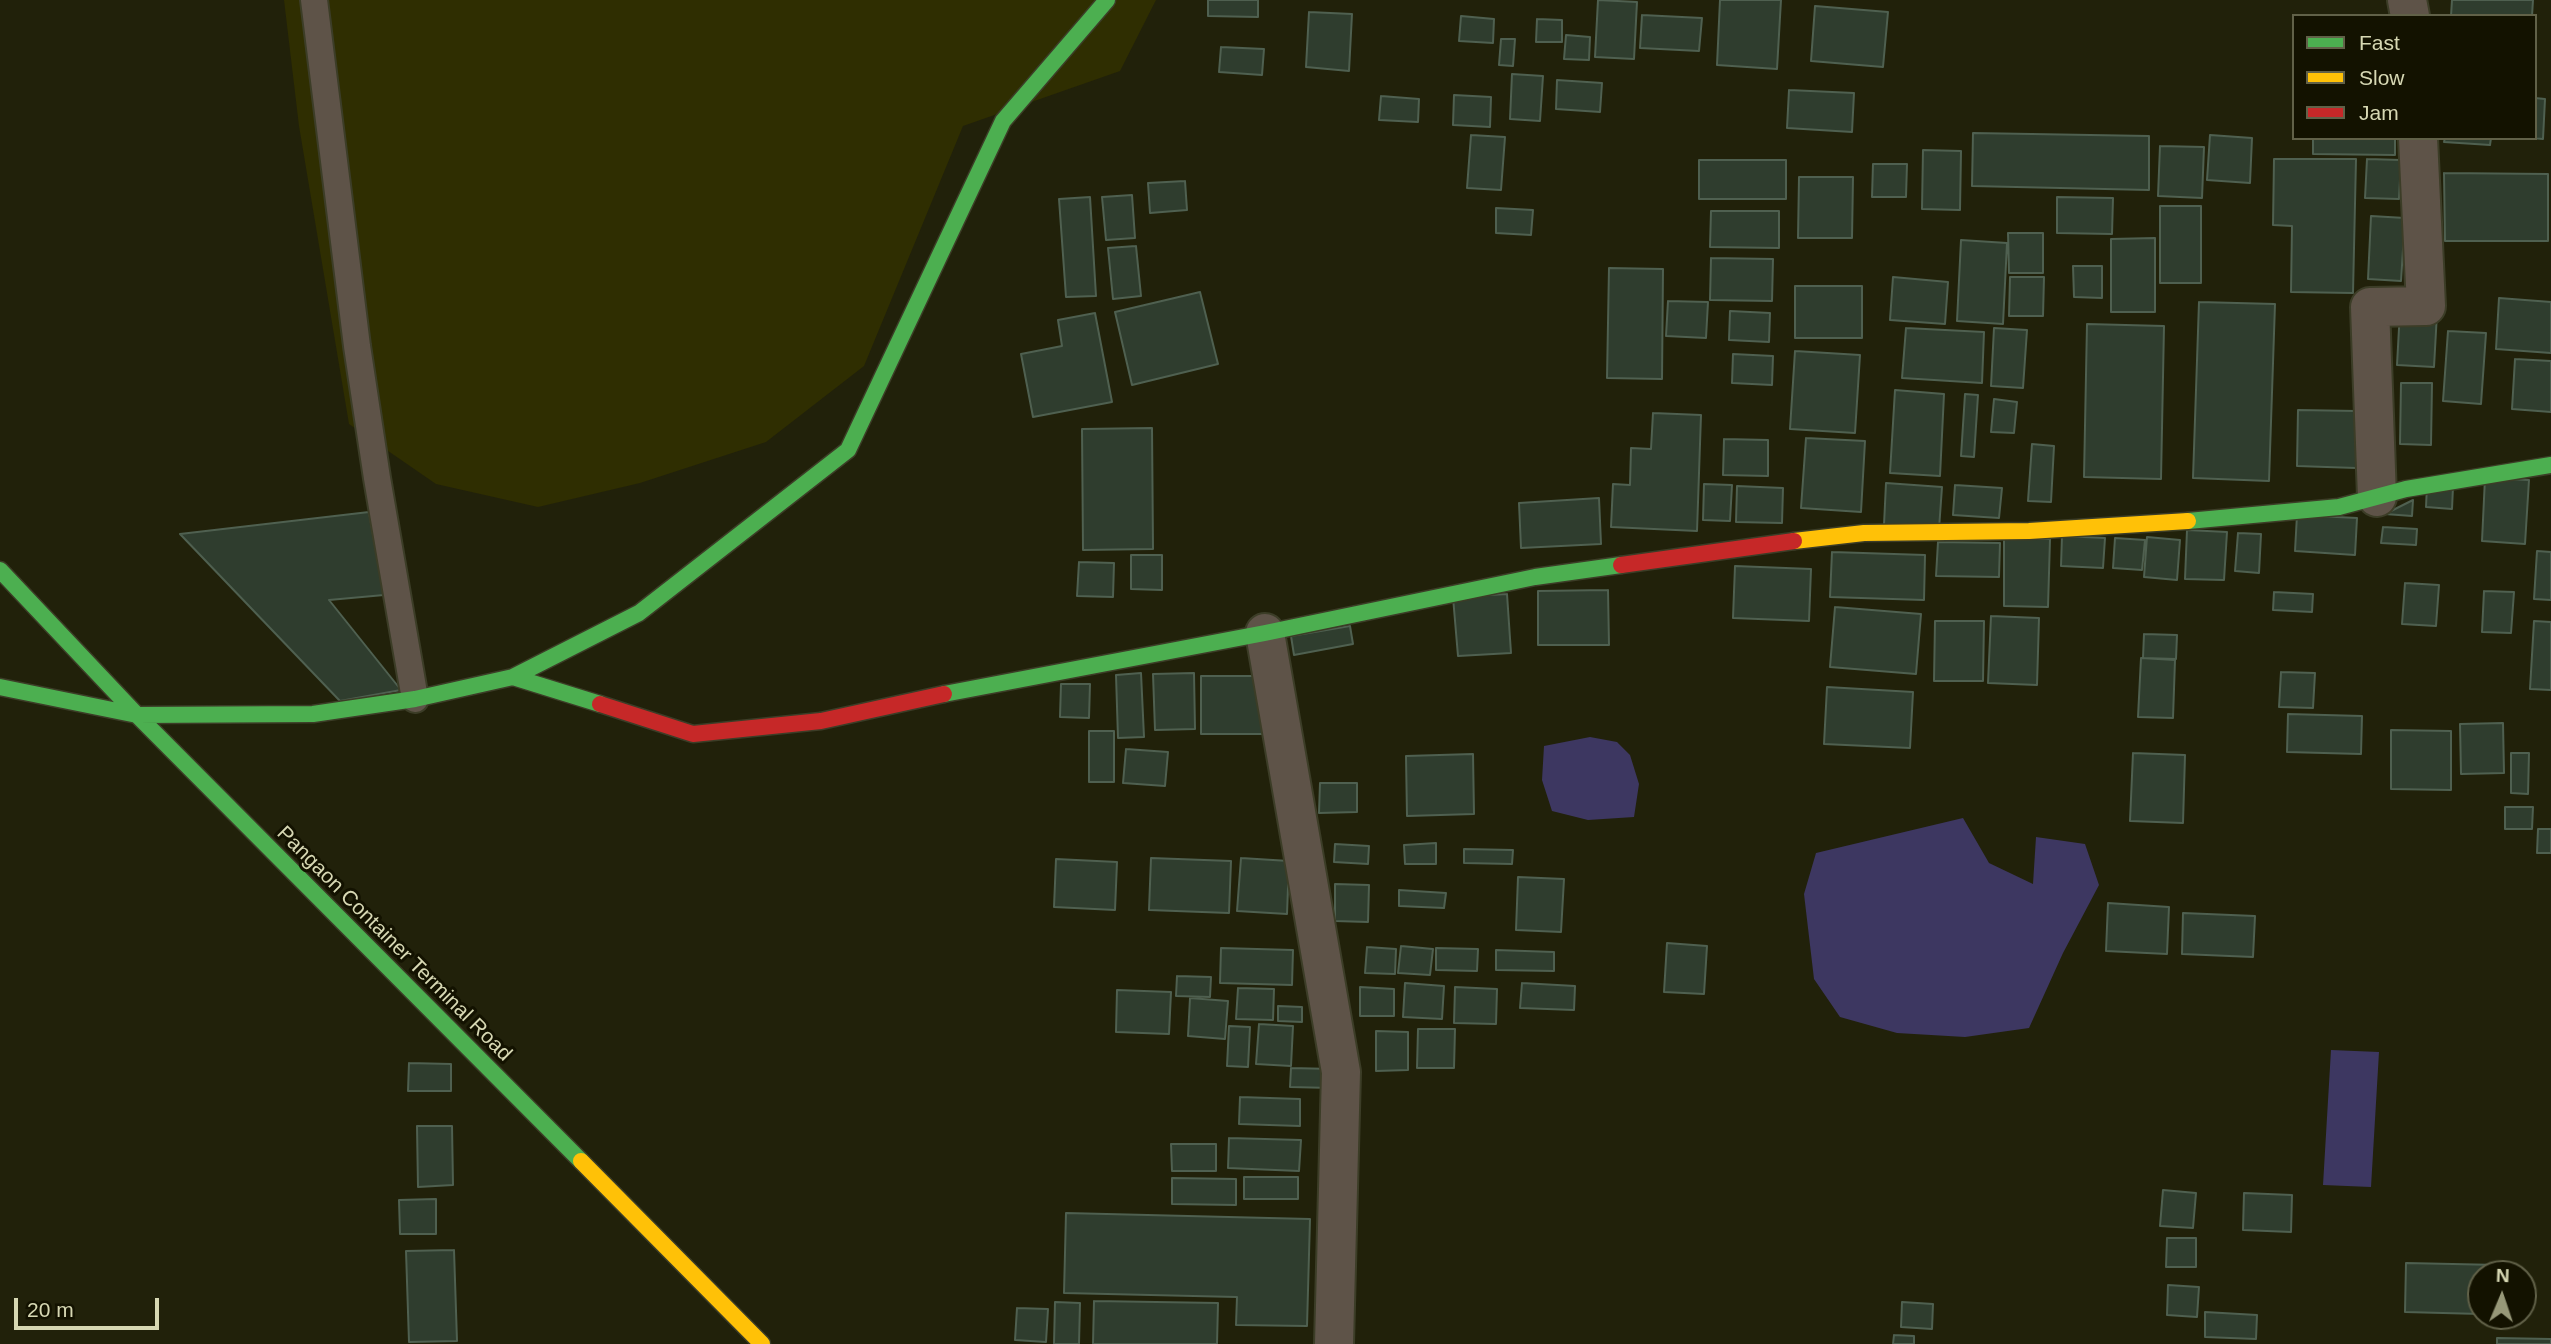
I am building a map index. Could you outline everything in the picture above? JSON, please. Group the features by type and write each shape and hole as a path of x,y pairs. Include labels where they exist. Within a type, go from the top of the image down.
{"main road":[{"path":"0,687 137,715 313,714 415,699 513,677 639,613 848,450 1003,121 1107,0"},
{"path":"513,677 693,734 821,721 990,684 1265,634 1535,577 1756,545 1864,533 2028,531 2177,522 2339,507 2406,489 2551,465"},
{"name":"Pangaon Container Terminal Road","path":"0,570 137,715 762,1344"}],"street":[{"path":"2377,497 2370,307 2426,306 2418,140"},
{"path":"1265,634 1341,1072 1334,1344"}],"lane":[{"path":"314,0 357,346 415,699"}],"shaded area":[{"path":"284,0 1156,0 1120,71 963,126 864,366 766,442 640,483 538,507 436,484 349,424 299,126"},
{"path":"1590,737 1617,742 1630,755 1639,784 1634,817 1588,820 1552,811 1542,780 1544,746"},
{"path":"1963,818 1989,863 2033,884 2036,837 2085,844 2099,885 2063,953 2029,1028 1965,1037 1897,1033 1840,1017 1814,979 1804,894 1816,853"},
{"path":"2331,1050 2379,1052 2371,1187 2323,1185"}],"building":[{"path":"1208,0 1258,0 1258,17 1208,16"},
{"path":"1598,0 1637,2 1634,59 1595,57"},
{"path":"1720,0 1781,0 1777,69 1717,65"},
{"path":"2452,0 2533,0 2532,14 2451,14"},
{"path":"1815,6 1888,12 1883,67 1811,61"},
{"path":"1309,12 1352,14 1349,71 1306,67"},
{"path":"1642,15 1702,18 1699,51 1640,48"},
{"path":"1461,16 1494,19 1493,43 1459,41"},
{"path":"1537,19 1562,20 1562,42 1536,42"},
{"path":"1566,35 1590,37 1589,60 1564,59"},
{"path":"1501,39 1515,39 1513,66 1499,65"},
{"path":"1221,47 1264,49 1262,75 1219,72"},
{"path":"1512,74 1543,76 1540,121 1510,119"},
{"path":"1557,80 1602,83 1600,112 1556,109"},
{"path":"1789,90 1854,93 1852,132 1787,128"},
{"path":"1454,95 1491,97 1490,127 1453,125"},
{"path":"1381,96 1419,99 1418,122 1379,120"},
{"path":"2537,98 2545,99 2543,139 2537,138"},
{"path":"1973,133 2149,136 2149,190 1972,186"},
{"path":"1471,135 1505,137 1501,190 1467,188"},
{"path":"2210,135 2252,138 2250,183 2207,180"},
{"path":"2313,140 2395,140 2395,155 2313,154"},
{"path":"2444,140 2491,140 2490,145"},
{"path":"2160,146 2204,147 2202,198 2158,196"},
{"path":"1923,150 1961,151 1960,210 1922,209"},
{"path":"2274,159 2356,159 2353,293 2291,292 2292,226 2273,225"},
{"path":"2367,159 2401,160 2399,199 2365,198"},
{"path":"1699,160 1786,160 1786,199 1699,199"},
{"path":"1873,164 1907,164 1906,197 1872,197"},
{"path":"2444,173 2548,174 2548,241 2445,241"},
{"path":"1799,177 1853,177 1852,238 1798,238"},
{"path":"1185,181 1187,210 1150,213 1148,183"},
{"path":"1132,195 1135,238 1106,240 1102,197"},
{"path":"1090,197 1096,296 1066,297 1059,199"},
{"path":"2057,197 2113,198 2112,234 2057,233"},
{"path":"2160,206 2201,206 2201,283 2160,283"},
{"path":"1496,208 1533,210 1531,235 1496,233"},
{"path":"1711,211 1779,211 1779,248 1710,247"},
{"path":"2371,216 2405,218 2401,281 2368,279"},
{"path":"2008,233 2043,233 2043,273 2009,273"},
{"path":"2155,238 2155,312 2111,312 2111,239"},
{"path":"1961,240 2007,243 2003,324 1957,321"},
{"path":"1136,246 1141,296 1113,299 1108,248"},
{"path":"1711,258 1773,259 1772,301 1710,300"},
{"path":"2073,266 2102,266 2102,298 2074,297"},
{"path":"1609,268 1663,269 1662,379 1607,378"},
{"path":"1893,277 1948,282 1945,324 1890,320"},
{"path":"2010,277 2044,277 2043,316 2009,316"},
{"path":"1795,286 1862,286 1862,338 1795,338"},
{"path":"1200,292 1218,364 1132,385 1115,312"},
{"path":"2499,298 2551,302 2551,353 2496,349"},
{"path":"1668,301 1708,302 1706,338 1666,336"},
{"path":"2199,302 2275,304 2269,481 2193,478"},
{"path":"2400,310 2437,313 2434,367 2397,365"},
{"path":"1730,311 1770,313 1769,342 1729,340"},
{"path":"1095,313 1112,402 1033,417 1021,354 1062,346 1058,320"},
{"path":"2087,324 2164,326 2161,479 2084,477"},
{"path":"1906,328 1984,332 1982,383 1902,378"},
{"path":"1994,328 2027,330 2023,388 1991,386"},
{"path":"2448,331 2486,333 2481,404 2443,401"},
{"path":"1795,351 1860,355 1855,433 1790,429"},
{"path":"1733,354 1773,356 1772,385 1732,383"},
{"path":"2515,359 2551,361 2551,412 2512,409"},
{"path":"2401,383 2432,383 2431,445 2400,444"},
{"path":"1895,390 1944,394 1940,476 1890,473"},
{"path":"1965,394 1978,395 1974,457 1961,456"},
{"path":"1994,399 2017,402 2014,433 1991,432"},
{"path":"2298,410 2357,411 2356,468 2297,466"},
{"path":"1653,413 1701,415 1697,531 1611,527 1613,484 1630,485 1631,448 1651,449"},
{"path":"1152,428 1153,549 1083,550 1082,429"},
{"path":"1806,438 1865,441 1861,512 1801,508"},
{"path":"1724,439 1768,440 1768,476 1723,475"},
{"path":"2032,444 2054,446 2051,502 2028,501"},
{"path":"2485,478 2529,480 2525,544 2482,541"},
{"path":"1886,483 1942,487 1939,529 1884,525"},
{"path":"1704,484 1732,485 1730,521 1703,520"},
{"path":"1955,485 2002,488 1999,518 1953,515"},
{"path":"2427,485 2453,487 2452,509 2426,507"},
{"path":"1737,486 1783,488 1782,523 1736,522"},
{"path":"1599,498 1601,544 1521,548 1519,503"},
{"path":"2413,500 2412,516 2385,514"},
{"path":"369,512 384,595 329,600 401,690 340,701 180,534"},
{"path":"2297,515 2357,518 2355,555 2295,551"},
{"path":"2383,527 2417,529 2416,545 2381,543"},
{"path":"2187,530 2227,532 2224,580 2185,579"},
{"path":"2238,533 2261,534 2259,573 2235,571"},
{"path":"2062,536 2105,538 2103,568 2061,566"},
{"path":"2147,537 2180,540 2177,580 2144,577"},
{"path":"2004,538 2050,539 2048,607 2004,606"},
{"path":"2115,538 2145,540 2142,570 2113,568"},
{"path":"1938,542 2000,543 1999,577 1936,576"},
{"path":"2537,551 2551,552 2551,600 2534,599"},
{"path":"1832,552 1925,555 1924,600 1830,597"},
{"path":"1131,555 1162,555 1162,590 1131,589"},
{"path":"1079,562 1114,563 1113,597 1077,596"},
{"path":"1735,566 1811,569 1809,621 1733,618"},
{"path":"2405,583 2439,585 2436,626 2402,624"},
{"path":"1608,590 1609,645 1538,645 1538,591"},
{"path":"2484,591 2514,592 2511,633 2482,632"},
{"path":"2274,592 2313,594 2312,612 2273,610"},
{"path":"1507,594 1511,653 1458,656 1453,597"},
{"path":"1835,607 1921,614 1916,674 1830,667"},
{"path":"1991,616 2039,618 2037,685 1988,683"},
{"path":"1935,621 1984,621 1983,681 1934,681"},
{"path":"2534,621 2551,622 2551,690 2530,689"},
{"path":"1350,626 1353,644 1294,655 1291,636"},
{"path":"2144,634 2177,635 2176,659 2143,658"},
{"path":"2141,658 2175,660 2173,718 2138,717"},
{"path":"2281,672 2315,673 2313,708 2279,707"},
{"path":"1141,673 1144,737 1118,738 1116,675"},
{"path":"1194,673 1195,729 1155,730 1153,674"},
{"path":"1201,676 1268,676 1268,734 1201,734"},
{"path":"1061,684 1090,684 1089,718 1060,717"},
{"path":"1827,687 1913,692 1910,748 1824,744"},
{"path":"2288,714 2362,716 2361,754 2287,752"},
{"path":"2503,723 2504,773 2461,774 2460,724"},
{"path":"2391,730 2451,731 2451,790 2391,789"},
{"path":"1089,731 1114,731 1114,782 1089,782"},
{"path":"1126,749 1168,752 1165,786 1123,783"},
{"path":"2133,753 2185,755 2183,823 2130,821"},
{"path":"2511,753 2529,753 2528,794 2511,793"},
{"path":"1473,754 1474,814 1407,816 1406,756"},
{"path":"1320,783 1357,783 1357,812 1319,813"},
{"path":"2505,807 2533,807 2532,829 2505,829"},
{"path":"2538,829 2551,829 2551,853 2537,853"},
{"path":"1436,843 1436,864 1405,864 1404,845"},
{"path":"1335,844 1369,846 1368,864 1334,862"},
{"path":"1464,849 1513,850 1512,864 1464,863"},
{"path":"1151,858 1231,861 1229,913 1149,910"},
{"path":"1241,858 1289,861 1287,914 1237,911"},
{"path":"1056,859 1117,862 1115,910 1054,907"},
{"path":"1518,877 1564,879 1561,932 1516,930"},
{"path":"1335,884 1369,885 1368,922 1335,921"},
{"path":"1399,890 1446,893 1444,908 1399,906"},
{"path":"2108,903 2169,907 2167,954 2106,951"},
{"path":"2183,913 2255,916 2253,957 2182,954"},
{"path":"1667,943 1707,946 1704,994 1664,992"},
{"path":"1401,946 1433,949 1430,975 1398,973"},
{"path":"1367,947 1396,949 1395,974 1365,973"},
{"path":"1221,948 1293,950 1292,985 1220,983"},
{"path":"1436,948 1478,949 1477,971 1436,970"},
{"path":"1496,950 1554,952 1554,971 1496,970"},
{"path":"1177,976 1211,977 1210,997 1176,996"},
{"path":"1405,983 1444,986 1442,1019 1403,1017"},
{"path":"1522,983 1575,986 1574,1010 1520,1008"},
{"path":"1360,987 1394,989 1394,1016 1360,1016"},
{"path":"1455,987 1497,989 1496,1024 1454,1023"},
{"path":"1238,988 1274,989 1273,1020 1236,1019"},
{"path":"1117,990 1171,992 1169,1034 1116,1032"},
{"path":"1190,998 1228,1001 1225,1039 1188,1036"},
{"path":"1278,1006 1302,1007 1302,1022 1278,1021"},
{"path":"1259,1024 1293,1026 1291,1066 1256,1064"},
{"path":"1229,1026 1250,1027 1248,1067 1227,1066"},
{"path":"1418,1029 1455,1029 1454,1068 1417,1068"},
{"path":"1376,1031 1408,1032 1408,1070 1376,1071"},
{"path":"409,1063 451,1064 451,1091 408,1091"},
{"path":"1291,1068 1333,1069 1332,1088 1290,1087"},
{"path":"1240,1097 1300,1099 1300,1126 1239,1124"},
{"path":"417,1126 452,1126 453,1185 418,1187"},
{"path":"1229,1138 1301,1140 1299,1171 1228,1168"},
{"path":"1171,1144 1216,1144 1216,1171 1172,1171"},
{"path":"1244,1177 1298,1177 1298,1199 1244,1199"},
{"path":"1172,1178 1236,1179 1236,1205 1172,1204"},
{"path":"2163,1190 2196,1193 2193,1228 2160,1226"},
{"path":"2244,1193 2292,1195 2291,1232 2243,1230"},
{"path":"436,1199 436,1234 400,1234 399,1200"},
{"path":"1066,1213 1310,1219 1307,1326 1236,1325 1237,1297 1064,1293"},
{"path":"2167,1238 2196,1238 2196,1267 2166,1267"},
{"path":"454,1250 457,1341 409,1342 406,1251"},
{"path":"2406,1263 2467,1264 2467,1314 2405,1312"},
{"path":"2168,1285 2199,1287 2197,1317 2167,1315"},
{"path":"1094,1301 1218,1303 1217,1344 1093,1344"},
{"path":"1055,1302 1080,1303 1079,1344 1054,1344"},
{"path":"1902,1302 1933,1304 1932,1329 1901,1327"},
{"path":"1017,1308 1048,1309 1046,1342 1015,1340"},
{"path":"2205,1312 2257,1315 2256,1339 2205,1337"},
{"path":"1894,1335 1914,1336 1914,1344 1893,1344"},
{"path":"2497,1338 2551,1339 2551,1344 2497,1344"}],"traffic: fast":[{"path":"513,677 639,613 848,450 1003,121 1107,0"},
{"path":"2188,521 2339,507 2406,489 2551,465"},
{"path":"944,694 1265,633 1535,577 1621,565"},
{"path":"0,570 137,715 581,1161"},
{"path":"0,687 137,715 313,714 415,699 513,677 600,704"}],"traffic: slow":[{"path":"1794,541 1864,533 2029,531 2188,521"},
{"path":"581,1161 762,1344"}],"traffic: jam":[{"path":"1621,565 1794,541"},
{"path":"600,704 693,734 821,721 944,694"}]}
